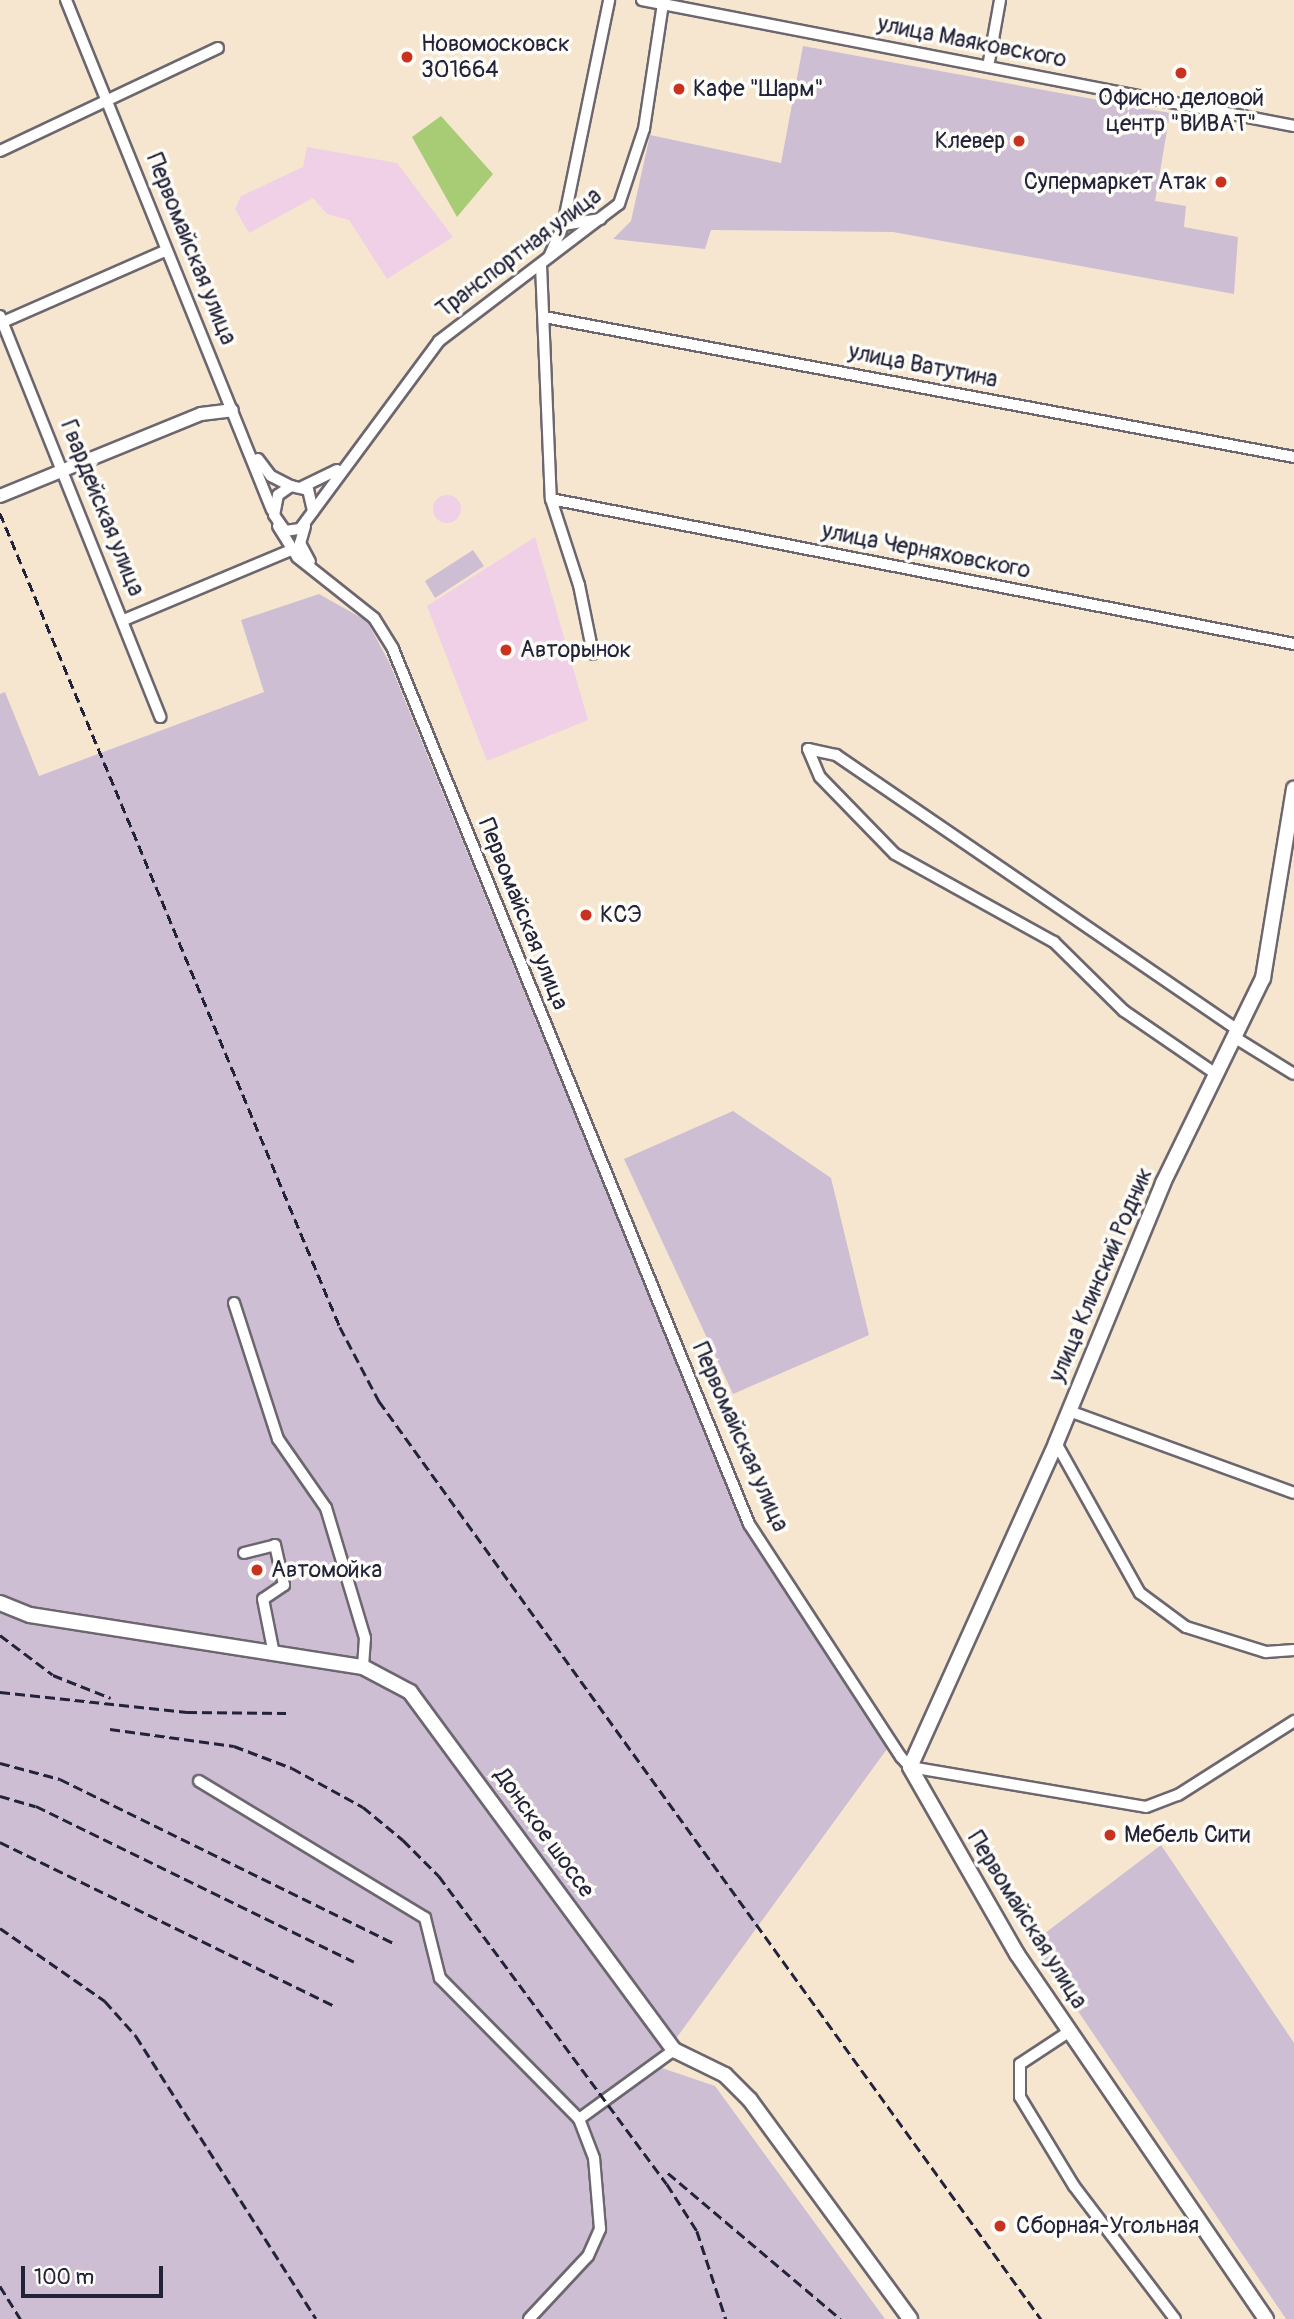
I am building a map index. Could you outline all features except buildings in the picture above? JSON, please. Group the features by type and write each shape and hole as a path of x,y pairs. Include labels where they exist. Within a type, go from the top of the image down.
{"main road":[{"name":"улица Клинский Родник","path":"910,1768 1056,1443 1163,1183 1263,978 1294,789"},
{"name":"Донское шоссе","path":"0,1603 30,1615 273,1650 363,1667 387,1675 429,1713 674,2050 725,2075 750,2100 911,2319"},
{"name":"Первомайская улица","path":"910,1768 1017,1954 1266,2319"}],"street":[{"name":"Первомайская улица","path":"66,0 165,251 252,451 274,515"},
{"path":"593,654 579,585 551,499 544,262 563,225 609,0"},
{"name":"улица Маяковского","path":"642,0 1294,126"},
{"path":"988,67 1000,0"},
{"name":"Транспортная улица","path":"313,511 439,341 608,215 625,193 644,130 663,4"},
{"path":"0,151 109,104 218,48"},
{"path":"563,225 608,215"},
{"path":"1,319 165,251"},
{"name":"улица Ватутина","path":"544,317 1294,457"},
{"name":"Гвардейская улица","path":"1,319 124,620 160,717"},
{"path":"0,496 201,414 232,410"},
{"path":"252,451 271,476 297,486 315,502 307,523 302,550 327,579"},
{"path":"307,523 294,532 278,526 274,515 278,495 345,465"},
{"name":"улица Черняховского","path":"551,499 1294,644"},
{"name":"Первомайская улица","path":"278,526 291,550 374,618 393,649 749,1524 910,1768"},
{"path":"124,620 291,550"},
{"path":"1216,1074 1124,1011 1054,942 895,855 820,777 808,749 846,762 1294,1074"},
{"path":"234,1303 278,1439 326,1508 365,1637 363,1667"},
{"path":"1069,1411 1294,1493"},
{"path":"1056,1443 1140,1593 1186,1627 1266,1652 1294,1650"},
{"path":"244,1553 275,1545 284,1585 263,1599 273,1650"},
{"path":"910,1768 1146,1807 1178,1795 1294,1721"},
{"path":"199,1781 425,1918 440,1978 579,2119 594,2158 600,2229 588,2256 529,2319"},
{"path":"1070,2031 1020,2064 1020,2097 1074,2186 1175,2319"},
{"path":"579,2119 674,2050"}],"shaded area":[{"path":"803,46 1170,113 1155,201 1186,206 1184,227 1238,237 1234,294 893,232 711,230 705,249 613,239 631,221 650,135 781,163"},
{"path":"307,147 397,163 453,237 387,279 349,220 327,214 313,198 249,233 235,209 241,196 303,167"},
{"path":"447,495 457,499 461,509 457,519 447,523 437,519 433,509 437,499"},
{"name":"Авторынок","path":"535,537 588,720 487,761 427,606"},
{"path":"473,550 484,566 435,598 425,581"},
{"path":"319,594 367,621 390,664 741,1522 887,1749 656,2066 715,2086 885,2319 0,2319 0,694 5,692 39,776 264,692 241,620"},
{"path":"733,1111 831,1178 869,1335 733,1394 624,1159"},
{"path":"1161,1845 1294,2043 1294,2319 1286,2319 1032,1943"}],"green space":[{"path":"441,116 493,174 457,217 412,137"}],"railway":[{"path":"0,513 340,1327 379,1401 1041,2319"},
{"path":"0,1635 53,1675 111,1698"},
{"path":"0,1692 187,1712 286,1713"},
{"path":"110,1729 234,1746 292,1768 363,1807 403,1840 439,1876 667,2184 697,2231 726,2319"},
{"path":"0,1763 60,1779 394,1943"},
{"path":"0,1796 36,1806 354,1962"},
{"path":"0,1842 335,2006"},
{"path":"0,1928 105,2001 136,2036 316,2319"},
{"path":"668,2173 841,2319"},
{"path":"0,2286 21,2319"}],"place":[{"name":"Новомосковск 301664","path":"407,57"},
{"name":"Офисно деловой центр \"ВИВАТ\"","path":"1181,73"},
{"name":"Кафе \"Шарм\"","path":"679,89"},
{"name":"Клевер","path":"1019,141"},
{"name":"Супермаркет Атак","path":"1221,182"},
{"name":"Авторынок","path":"506,650"},
{"name":"КСЭ","path":"586,915"},
{"name":"Автомойка","path":"257,1570"},
{"name":"Мебель Сити","path":"1110,1835"},
{"name":"Сборная-Угольная","path":"1000,2226"}]}
